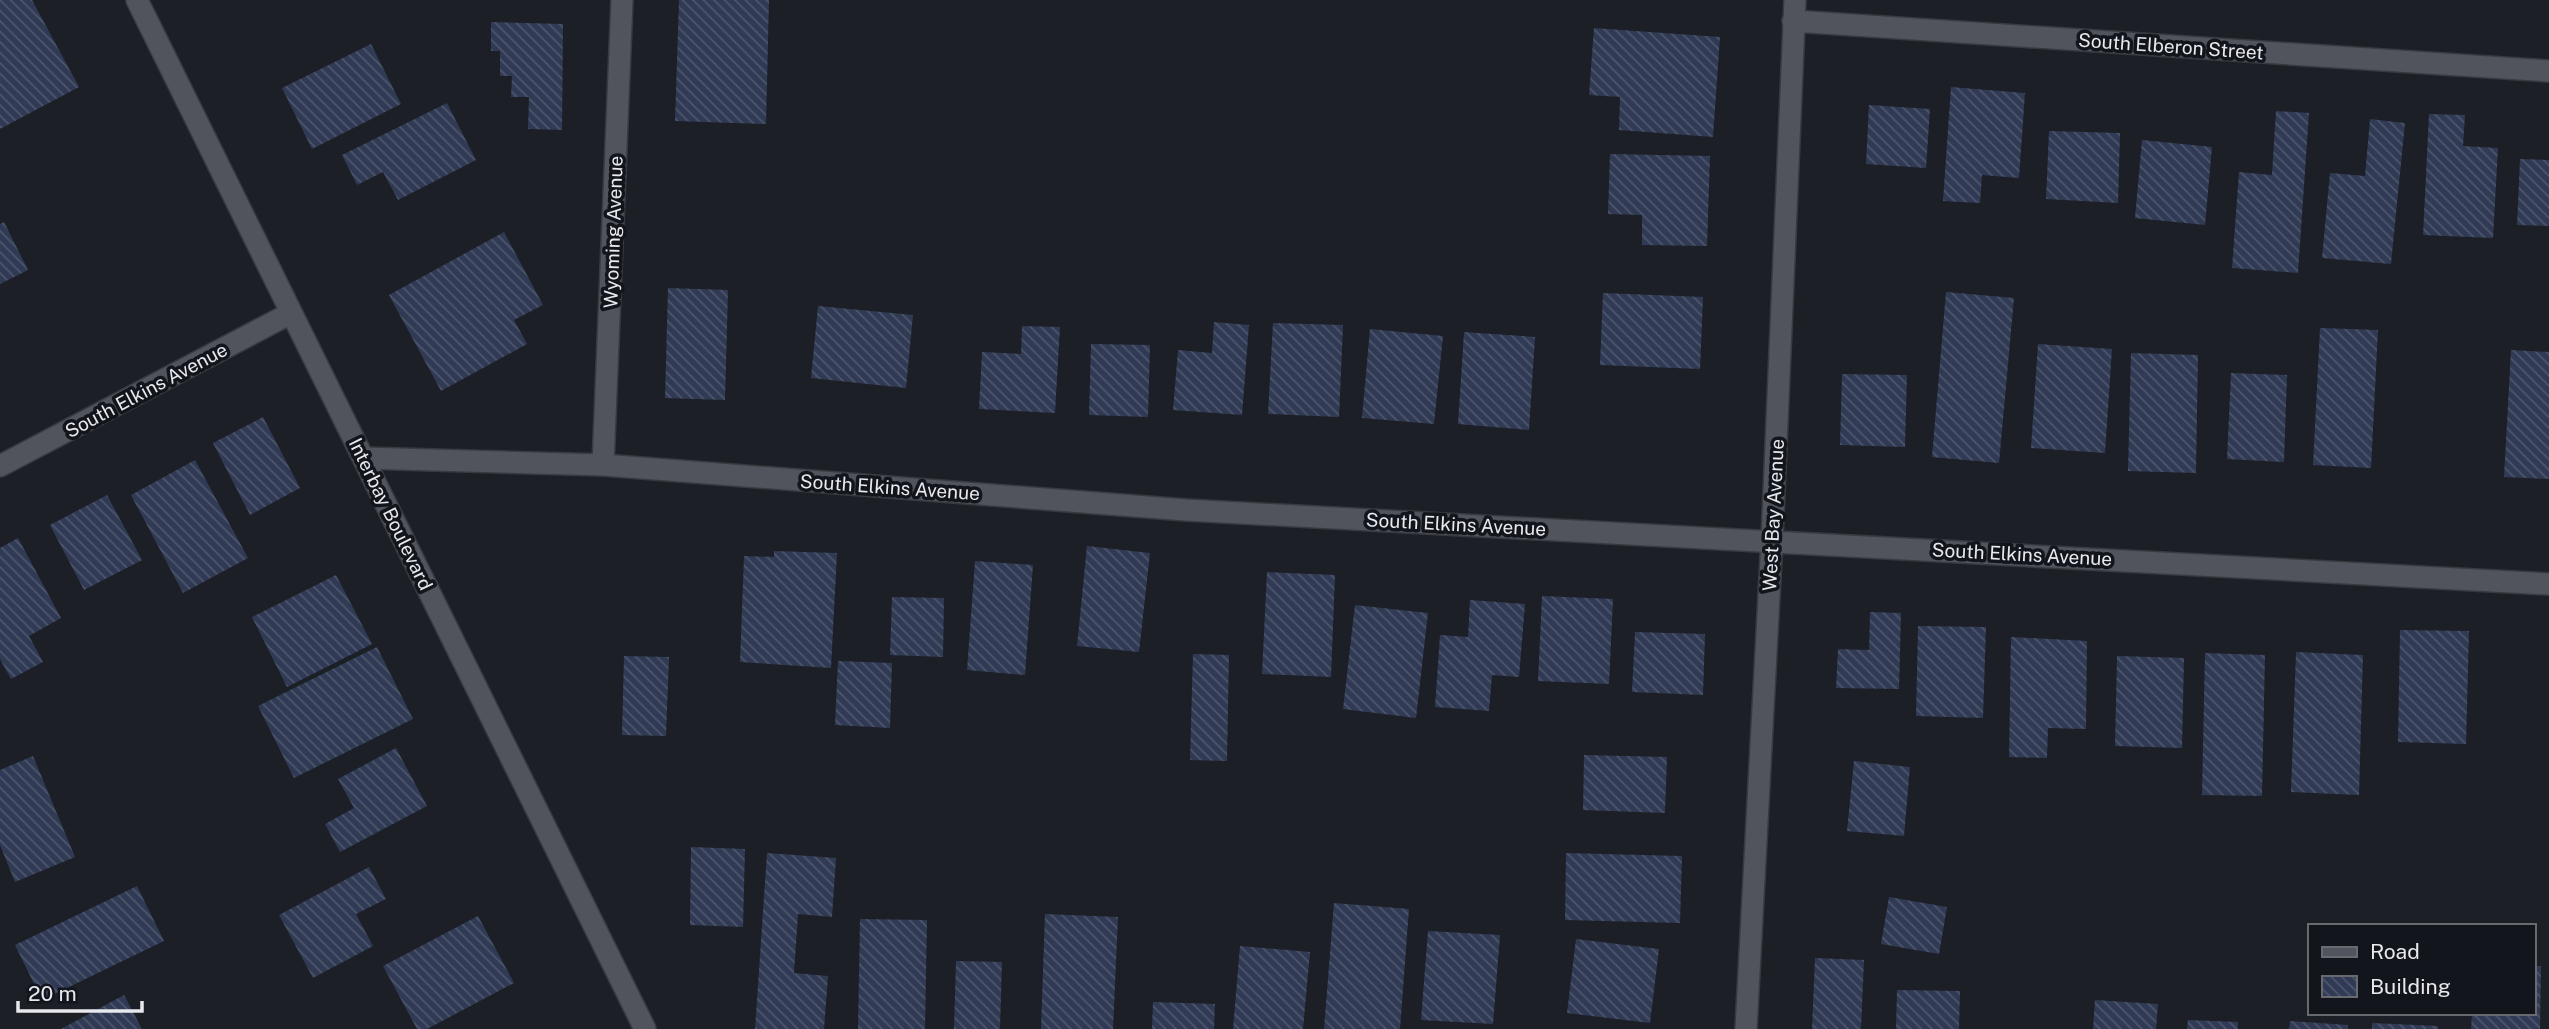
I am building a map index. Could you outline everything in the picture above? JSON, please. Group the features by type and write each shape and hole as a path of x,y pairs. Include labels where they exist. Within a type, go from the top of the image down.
{"street":[{"name":"Interbay Boulevard","path":"137,0 645,1029"},
{"name":"Wyoming Avenue","path":"603,465 622,0"},
{"name":"South Elberon Street","path":"1794,11 2549,71"},
{"name":"West Bay Avenue","path":"1746,1029 1772,539 1794,11"},
{"name":"South Elkins Avenue","path":"0,466 291,313"},
{"name":"South Elkins Avenue","path":"364,458 603,465 1186,510 1772,539 2549,584"}],"building":[{"path":"0,0 32,0 79,87 0,129"},
{"path":"679,0 769,0 766,124 675,121"},
{"path":"491,22 563,24 562,130 528,129 529,97 511,97 512,76 500,76 500,51 491,51"},
{"path":"1594,28 1720,37 1713,137 1619,130 1620,97 1589,95"},
{"path":"371,44 401,104 312,149 282,88"},
{"path":"1951,87 2025,93 2019,178 1982,175 1980,203 1943,201"},
{"path":"447,103 476,160 398,200 383,172 357,185 342,155"},
{"path":"1869,105 1930,109 1926,168 1866,164"},
{"path":"2276,111 2309,113 2298,273 2232,268 2239,172 2272,175"},
{"path":"2429,114 2465,115 2463,146 2498,148 2493,238 2423,235"},
{"path":"2370,119 2405,123 2391,264 2322,258 2330,173 2365,176"},
{"path":"2049,131 2120,133 2118,203 2046,199"},
{"path":"2142,140 2212,147 2205,225 2135,218"},
{"path":"1610,154 1710,156 1707,246 1642,245 1642,215 1608,214"},
{"path":"2520,159 2549,160 2549,226 2517,225"},
{"path":"4,222 28,270 0,284 0,224"},
{"path":"504,232 543,305 514,320 527,344 441,391 389,295"},
{"path":"668,288 728,290 725,400 665,398"},
{"path":"1946,292 2014,298 1999,463 1932,457"},
{"path":"1603,293 1703,297 1700,369 1600,365"},
{"path":"818,306 913,315 906,388 811,378"},
{"path":"1214,322 1249,325 1242,415 1173,410 1178,350 1212,353"},
{"path":"1273,323 1343,325 1339,417 1268,414"},
{"path":"1022,326 1060,327 1055,413 979,409 982,352 1021,354"},
{"path":"2320,328 2378,330 2371,468 2313,465"},
{"path":"1370,329 1443,336 1434,424 1362,418"},
{"path":"1464,332 1535,337 1529,430 1458,424"},
{"path":"1091,344 1150,345 1148,417 1089,415"},
{"path":"2038,344 2112,349 2105,453 2031,448"},
{"path":"2511,350 2549,352 2549,479 2504,477"},
{"path":"2131,353 2198,355 2196,473 2128,471"},
{"path":"2231,373 2287,375 2284,462 2227,459"},
{"path":"1842,374 1907,375 1905,447 1840,445"},
{"path":"263,417 300,488 250,515 213,443"},
{"path":"195,460 248,558 183,593 131,495"},
{"path":"107,495 142,560 84,590 50,525"},
{"path":"18,538 61,618 29,636 43,662 11,679 0,659 0,548"},
{"path":"1087,546 1150,553 1139,652 1077,646"},
{"path":"774,551 837,553 831,668 740,662 744,556 774,557"},
{"path":"975,561 1033,565 1025,675 967,670"},
{"path":"1267,572 1335,575 1331,677 1262,674"},
{"path":"336,575 372,644 287,687 252,617"},
{"path":"1542,596 1613,599 1609,684 1538,681"},
{"path":"892,597 944,598 943,657 890,655"},
{"path":"1470,600 1525,604 1519,677 1492,675 1489,711 1435,707 1440,635 1468,637"},
{"path":"1355,605 1428,613 1416,718 1343,709"},
{"path":"1870,612 1901,613 1899,689 1836,688 1838,649 1869,650"},
{"path":"1918,626 1986,627 1983,718 1916,716"},
{"path":"2400,630 2469,631 2466,744 2398,742"},
{"path":"1635,632 1705,634 1703,695 1632,692"},
{"path":"2011,637 2087,641 2086,729 2048,728 2047,758 2009,757"},
{"path":"377,647 413,719 294,778 258,706"},
{"path":"2296,652 2363,655 2359,795 2291,792"},
{"path":"2205,653 2265,655 2262,796 2202,795"},
{"path":"1193,654 1229,655 1227,761 1190,760"},
{"path":"624,656 669,657 666,736 622,735"},
{"path":"2117,656 2184,658 2182,748 2115,746"},
{"path":"838,661 892,663 890,728 835,725"},
{"path":"396,748 427,806 340,852 325,824 354,808 338,779"},
{"path":"1584,755 1667,757 1665,813 1583,810"},
{"path":"33,756 75,857 15,882 0,845 0,770"},
{"path":"1854,761 1910,767 1904,836 1847,831"},
{"path":"691,847 745,849 743,927 690,925"},
{"path":"767,853 836,858 832,917 798,914 794,973 828,976 824,1029 755,1029"},
{"path":"1566,853 1682,856 1680,923 1565,920"},
{"path":"369,867 386,899 356,914 373,946 313,978 279,915"},
{"path":"137,886 164,941 42,1000 15,945"},
{"path":"1889,897 1947,907 1939,954 1881,944"},
{"path":"1334,903 1409,909 1400,1029 1324,1029"},
{"path":"1045,914 1118,917 1113,1029 1041,1029"},
{"path":"478,916 514,983 427,1029 417,1029 383,966"},
{"path":"860,919 927,920 925,1029 858,1029"},
{"path":"1428,931 1500,935 1493,1024 1421,1020"},
{"path":"1576,939 1659,949 1650,1023 1567,1013"},
{"path":"1240,946 1310,952 1303,1029 1233,1029"},
{"path":"1815,958 1864,960 1861,1029 1812,1029"},
{"path":"956,961 1002,962 1000,1029 954,1029"},
{"path":"2535,966 2541,966 2540,1029 2471,1029 2472,1015 2535,1015"},
{"path":"1897,990 1960,991 1959,1029 1896,1029"},
{"path":"124,995 142,1029 61,1029"},
{"path":"2095,1000 2158,1004 2156,1029 2093,1029"},
{"path":"1153,1002 1215,1004 1214,1029 1152,1029"},
{"path":"2188,1020 2238,1022 2238,1029 2187,1029"},
{"path":"2290,1021 2348,1025 2348,1029 2289,1029"},
{"path":"2372,1023 2438,1026 2438,1029 2372,1029"}]}
